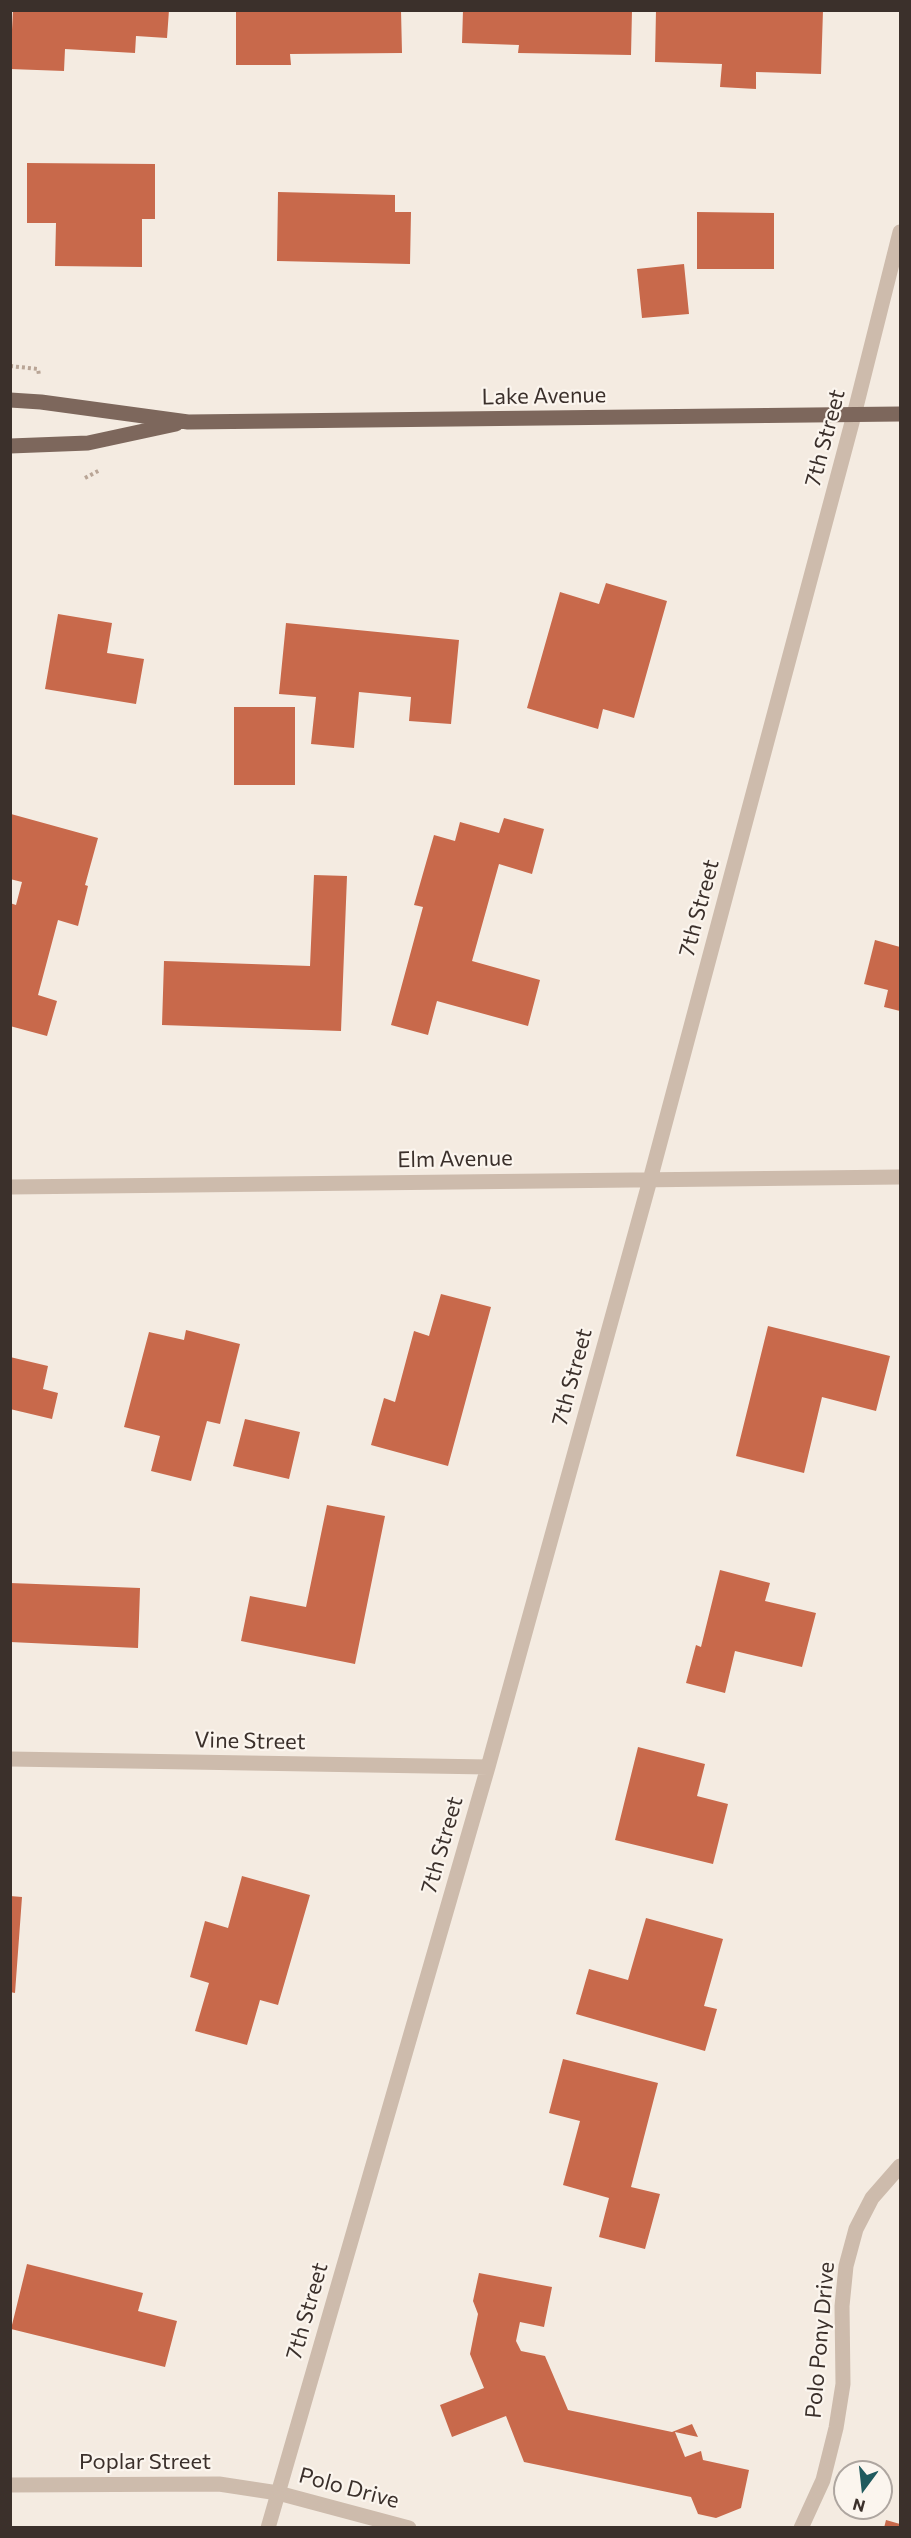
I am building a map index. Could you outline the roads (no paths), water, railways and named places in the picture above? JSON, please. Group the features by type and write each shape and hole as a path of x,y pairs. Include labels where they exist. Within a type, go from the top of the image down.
{"main road":[{"name":"Lake Avenue","path":"10,400 41,402 188,422 900,414"},
{"name":"Lake Avenue","path":"10,446 88,442 188,422"}],"street":[{"name":"7th Street","path":"268,2528 488,1767 650,1180 855,415 900,232"},
{"name":"Elm Avenue","path":"10,1187 900,1176"},
{"name":"Vine Street","path":"10,1759 488,1767"},
{"name":"Polo Pony Drive","path":"801,2528 823,2480 836,2428 843,2385 842,2306 846,2266 856,2229 872,2198 900,2166"},
{"name":"Poplar Street","path":"10,2484 219,2484 278,2493"},
{"name":"Polo Drive","path":"278,2493 409,2528"}]}
